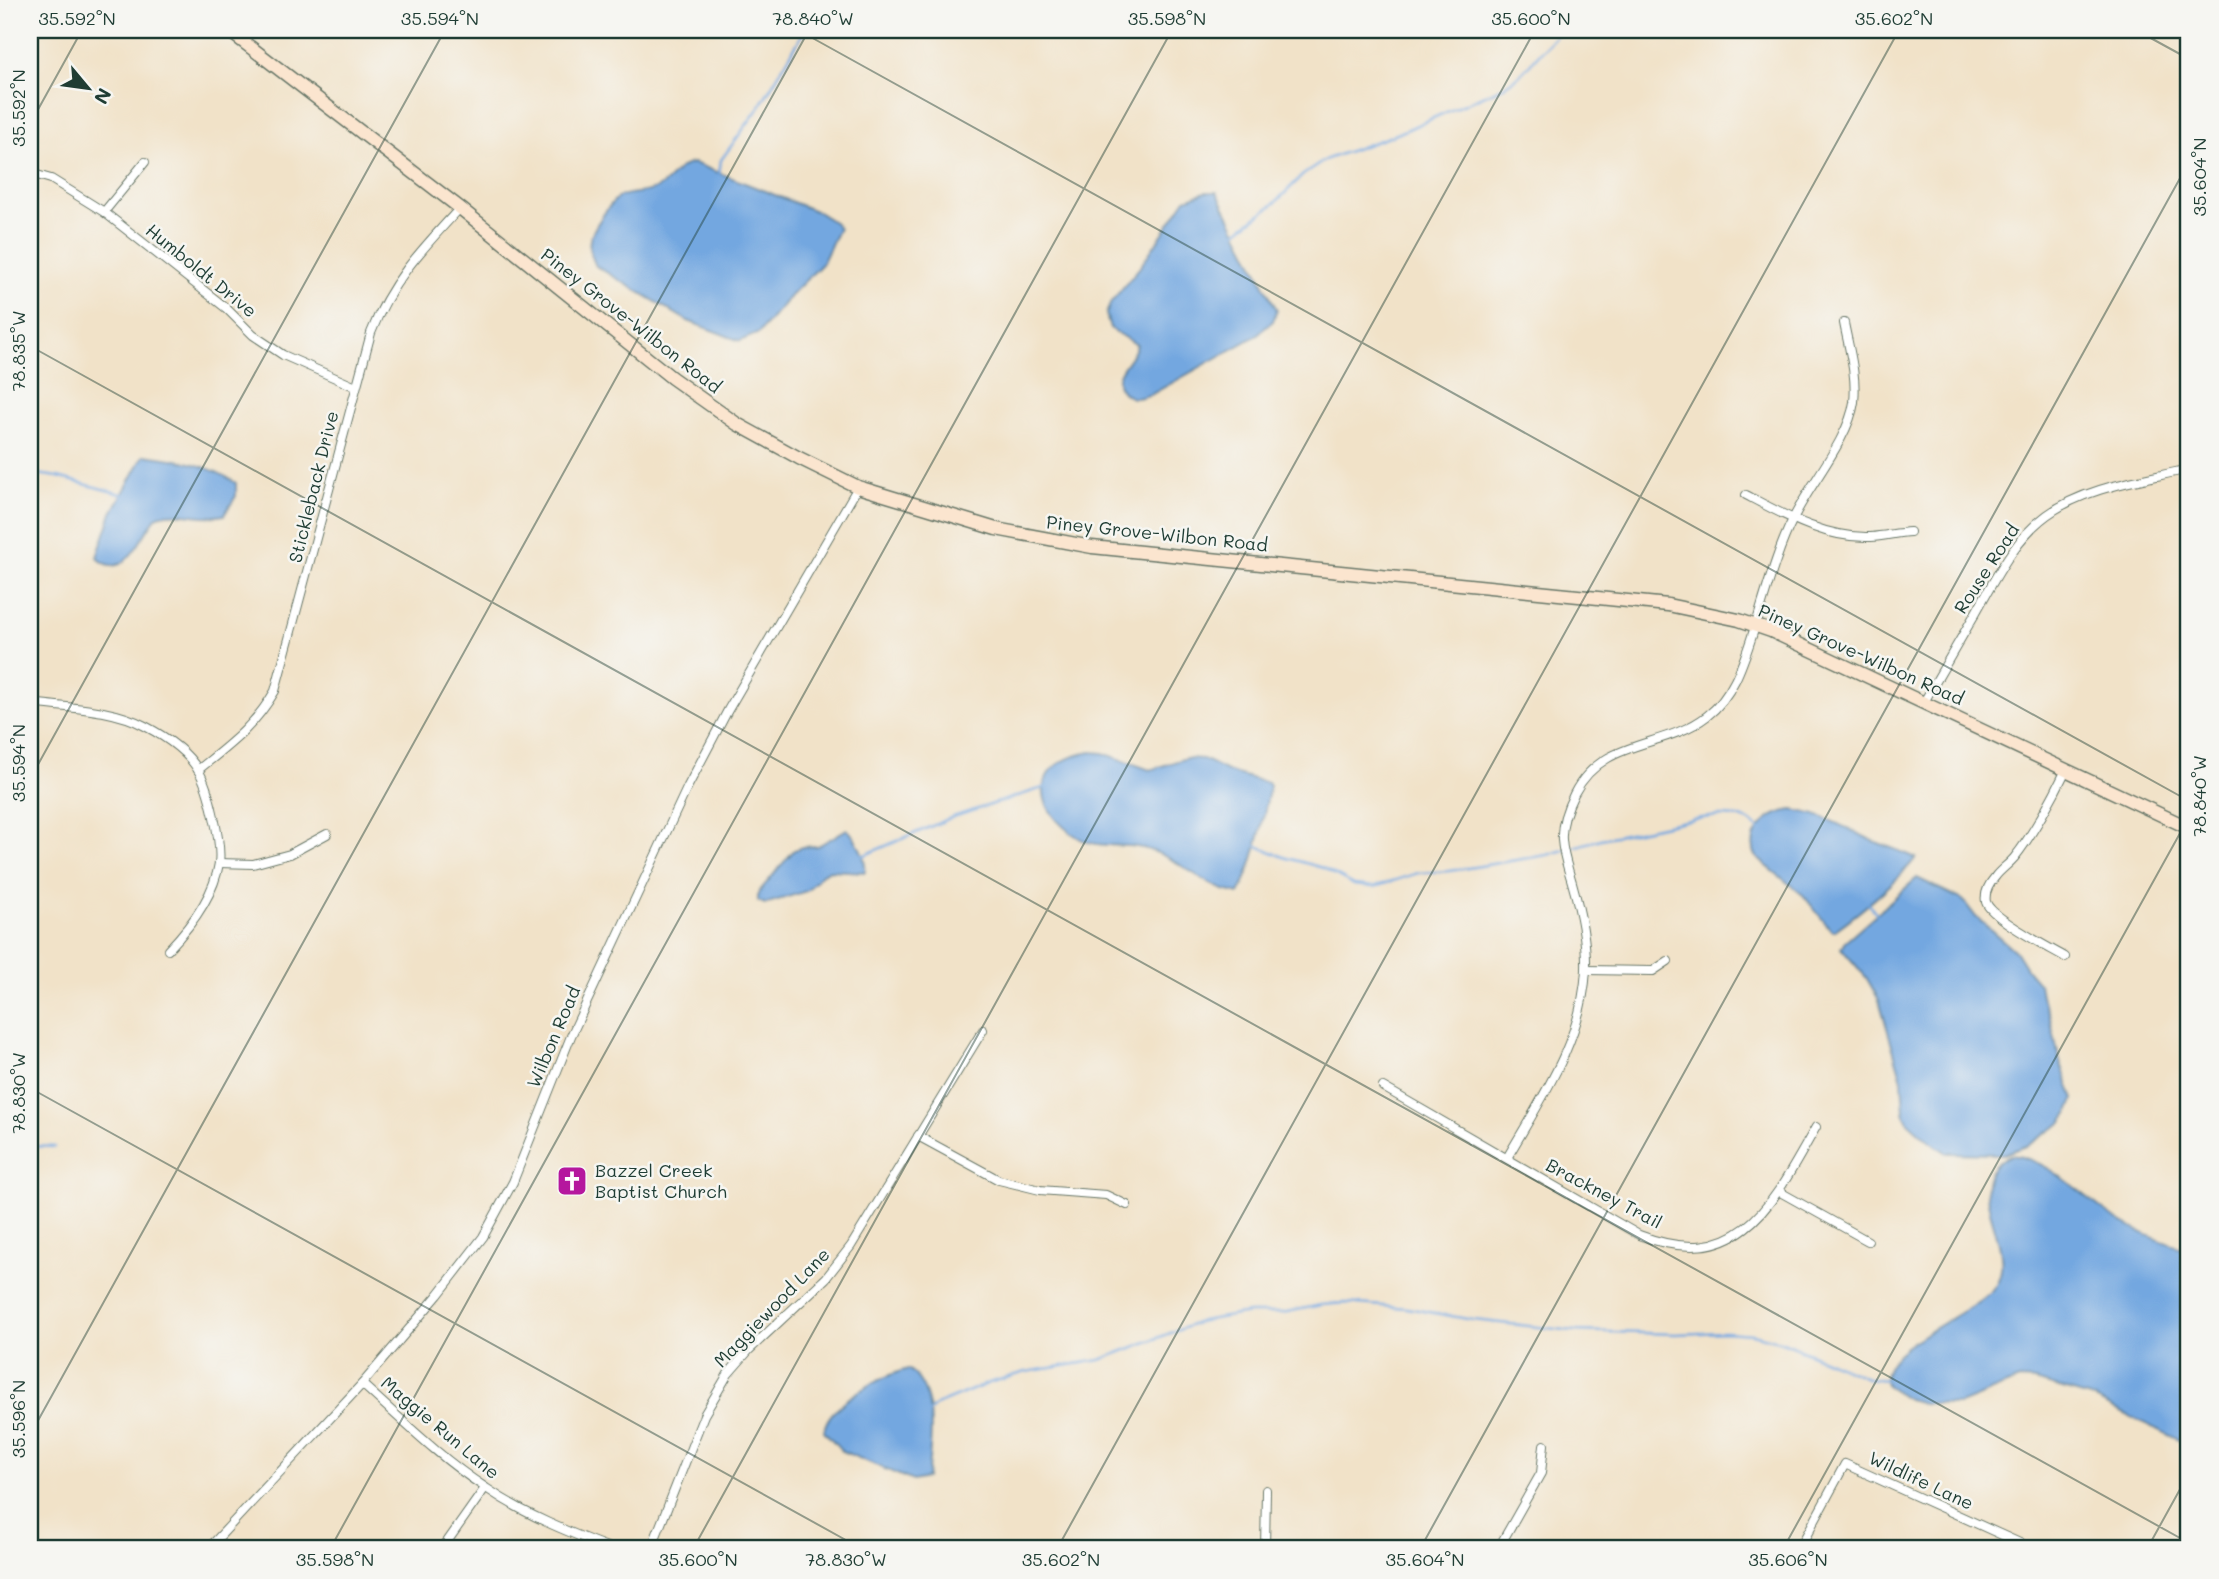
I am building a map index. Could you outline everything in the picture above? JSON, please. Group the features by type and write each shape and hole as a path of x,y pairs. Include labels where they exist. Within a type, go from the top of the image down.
{"street":[{"name":"Piney Grove-Wilbon Road","path":"228,30 460,208 672,378 737,424 858,486 996,529 1092,547 1694,609 1755,625 2189,828"},
{"path":"104,212 145,162"},
{"name":"Humboldt Drive","path":"30,173 51,179 104,212 226,308 253,335 283,355 356,387"},
{"name":"Stickleback Drive","path":"198,770 254,722 275,691 356,387 380,311 411,262 460,208"},
{"path":"1507,1158 1572,1040 1581,1006 1586,970 1583,928 1562,839 1565,816 1574,793 1591,770 1612,755 1676,732 1709,715 1728,693 1736,678 1792,520 1840,438 1854,403 1854,372 1844,323"},
{"name":"Rouse Road","path":"1924,702 1996,577 2015,548 2044,518 2072,501 2096,492 2189,469"},
{"name":"Wilbon Road","path":"208,1549 362,1384 467,1258 495,1218 513,1181 593,986 688,786 728,710 858,486"},
{"path":"1746,495 1792,520 1832,533 1869,537 1910,532"},
{"path":"30,703 111,714 143,724 171,741 198,770 215,821 219,863 208,894 193,921 168,950"},
{"path":"2065,957 2027,936 1994,913 1986,903 1986,892 1997,874 2014,858 2066,769"},
{"path":"219,863 253,864 290,854 327,834"},
{"path":"1586,970 1653,971 1668,961"},
{"name":"Maggiewood Lane","path":"651,1549 704,1415 728,1374 839,1262 983,1030"},
{"name":"Brackney Trail","path":"1383,1087 1639,1235 1669,1245 1696,1246 1720,1241 1756,1221 1780,1192 1816,1127"},
{"path":"918,1136 999,1180 1040,1190 1106,1195 1127,1205"},
{"path":"1780,1192 1868,1241"},
{"name":"Maggie Run Lane","path":"362,1384 485,1488 532,1516 612,1549"},
{"path":"1498,1549 1541,1473 1544,1445"},
{"name":"Wildlife Lane","path":"1799,1549 1845,1464 2033,1549"},
{"path":"442,1549 485,1488"},
{"path":"1265,1549 1266,1490"}],"water":[{"path":"694,163 818,212 839,228 822,264 759,333 740,341 688,321 596,266 591,253 590,240 594,229 617,198 654,189 664,184 682,167"},
{"path":"1205,192 1217,192 1277,310 1273,321 1254,337 1152,394 1131,397 1120,388 1118,381 1137,345 1110,328 1106,314 1111,302 1140,267 1186,199"},
{"path":"144,455 215,471 236,483 236,496 224,515 158,516 125,561 117,565 107,564 97,557 112,513"},
{"path":"1091,752 1103,753 1150,770 1186,758 1203,759 1229,772 1268,783 1270,785 1258,841 1239,894 1219,888 1170,859 1149,850 1092,843 1079,838 1063,826 1045,801 1047,776 1056,766 1071,757"},
{"path":"1792,810 1829,820 1916,858 1867,906 1834,931 1831,930 1803,895 1757,858 1754,849 1754,841 1761,826 1775,815"},
{"path":"847,829 860,849 865,872 830,870 822,874 807,891 765,904 758,901 758,893 794,850 818,846"},
{"path":"1917,878 1963,900 1976,917 2015,951 2039,984 2049,1013 2060,1062 2074,1099 2060,1124 2028,1145 2004,1154 1947,1153 1908,1122 1904,1112 1902,1080 1879,1000 1866,977 1841,948 1844,942"},
{"path":"2011,1155 2025,1158 2051,1170 2128,1226 2189,1250 2189,1445 2090,1397 2035,1381 2019,1380 1960,1404 1923,1403 1908,1399 1886,1385 1887,1370 1895,1357 1910,1344 1984,1297 1995,1286 2001,1270 2001,1252 1987,1197 1987,1180 1994,1166"},
{"path":"908,1369 925,1391 931,1419 927,1478 913,1481 842,1451 824,1431 827,1421 845,1401 871,1384"}],"waterway":[{"path":"719,174 721,160 758,109 805,30"},
{"path":"1236,232 1275,203 1303,175 1327,159 1397,134 1503,87 1519,76 1561,30"},
{"path":"30,473 58,477 125,495"},
{"path":"860,857 953,817 1046,787"},
{"path":"1255,845 1323,868 1354,885 1374,887 1418,873 1450,871 1547,855 1601,839 1694,819 1738,817 1749,821 1760,830"},
{"path":"1867,902 1879,916"},
{"path":"30,1146 55,1147"},
{"path":"928,1414 936,1405 989,1383 1026,1372 1100,1360 1202,1321 1248,1313 1282,1313 1346,1303 1407,1308 1473,1320 1575,1331 1752,1334 1780,1341 1867,1378 1888,1380"}],"place":[{"name":"Bazzel Creek Baptist Church","path":"572,1181"}]}
